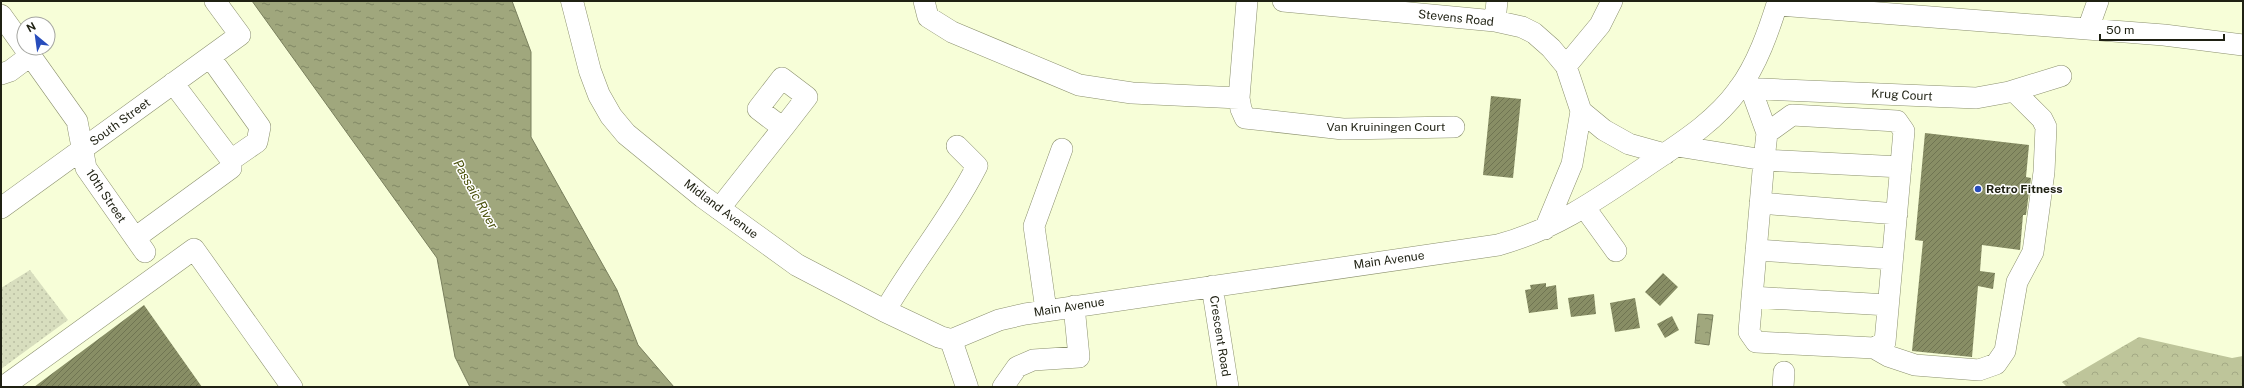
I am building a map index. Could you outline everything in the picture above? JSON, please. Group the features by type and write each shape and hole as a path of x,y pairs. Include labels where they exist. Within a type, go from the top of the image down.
{"main road":[{"name":"Midland Avenue","path":"572,1 590,71 599,95 611,116 626,134 720,209 797,265 885,311 940,337 951,340"},
{"path":"951,340 968,387"}],"street":[{"name":"South Street","path":"1,208 240,35 215,1"},
{"path":"924,1 928,17 952,32 1080,85 1132,92 1239,98"},
{"name":"Van Kruiningen Court","path":"1247,1 1239,98 1241,109 1245,118 1343,129 1454,127"},
{"name":"Stevens Road","path":"1283,1 1495,22 1522,27 1534,33 1551,48 1566,66 1581,111 1572,164 1545,229"},
{"path":"1495,22 1497,1"},
{"path":"1566,66 1600,25 1612,1"},
{"path":"2088,29 2098,1"},
{"path":"1778,3 2164,35 2243,45"},
{"name":"Main Avenue","path":"951,340 999,320 1046,310 1498,245 1545,229 1585,208 1671,150 1708,123 1745,89 1778,3"},
{"name":"10th Street","path":"1,15 16,36"},
{"path":"1,74 10,70 21,56"},
{"name":"10th Street","path":"30,56 77,121 86,168 140,245 230,168 231,160"},
{"path":"173,83 231,160 257,142 260,127 210,57"},
{"name":"Krug Court","path":"1745,89 1976,98 2014,91 2062,76"},
{"path":"1745,89 1767,133 1749,332 1756,342 1874,348 1888,356 1915,365 1979,370 1996,364 2005,351 2017,282 2033,252 2043,179 2046,127 2042,119 2014,91"},
{"path":"1581,111 1616,138 1629,144 1764,160 1901,167"},
{"path":"1767,133 1792,115 1898,121 1904,131 1885,342 1874,348"},
{"path":"720,209 783,128"},
{"path":"885,311 907,274 938,232 977,166 957,146"},
{"path":"1046,310 1034,226 1062,149"},
{"path":"1760,203 1897,214"},
{"path":"1585,208 1616,251"},
{"path":"4,387 194,249 292,387"},
{"path":"1756,250 1892,259"},
{"name":"Crescent Road","path":"1212,286 1228,387"},
{"path":"1752,297 1888,305"},
{"path":"1003,387 1017,367 1033,360 1079,356 1074,306"}],"shaded area":[{"path":"30,270 68,320 1,369 1,288"}],"green space":[{"path":"2139,337 2232,358 2243,356 2243,387 2067,387 2062,382"}],"water":[{"name":"Passaic River","path":"252,1 512,1 531,52 531,137 617,290 638,345 674,387 470,387 455,357 437,258"},
{"path":"1698,314 1713,315 1709,345 1695,343"}],"building":[{"path":"1491,96 1521,99 1513,178 1483,175"},
{"path":"1925,133 2029,145 2026,177 2031,178 2026,215 2023,215 2020,250 1982,245 1980,271 1995,273 1993,289 1978,286 1972,357 1912,351 1923,241 1915,240"},
{"path":"1663,273 1678,287 1660,306 1645,292"},
{"path":"1546,283 1546,287 1556,285 1558,309 1529,313 1525,290 1531,289 1530,285"},
{"path":"1594,294 1596,314 1571,317 1568,298"},
{"path":"1635,298 1640,328 1615,332 1610,303"},
{"path":"144,305 202,387 34,387"},
{"path":"1672,316 1679,330 1665,338 1657,324"}],"place":[{"name":"Retro Fitness","path":"1978,189"}]}
